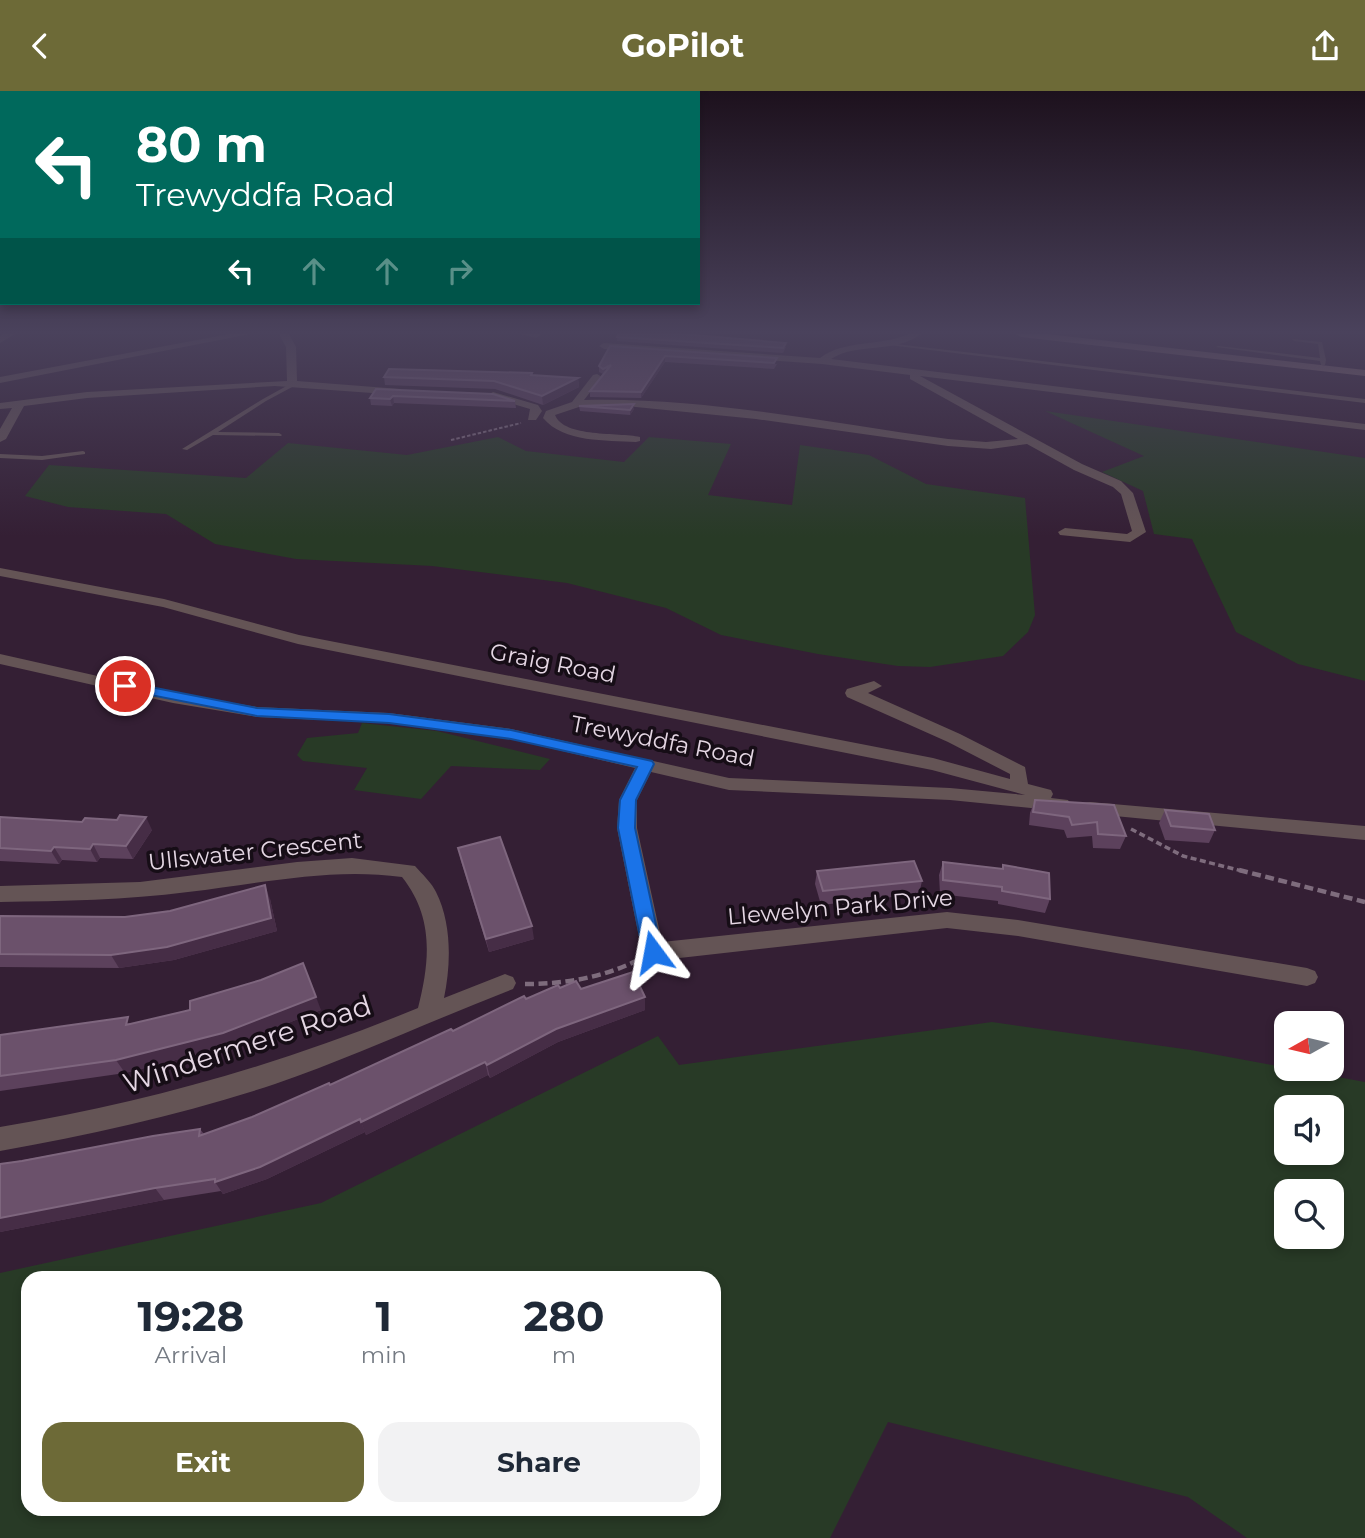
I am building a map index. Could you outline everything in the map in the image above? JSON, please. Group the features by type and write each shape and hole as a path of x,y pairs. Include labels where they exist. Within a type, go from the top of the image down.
{"street":[{"path":"0,406 36,402"},
{"path":"516,402 534,407 536,411 532,418"},
{"path":"636,439 571,432 554,426 549,418 550,413 557,407 577,402 653,405 816,422 948,444 987,446 1028,440"},
{"path":"959,402 1028,440 1117,484 1127,493 1139,532 1130,538 1065,532"},
{"path":"1155,402 1365,427"},
{"path":"0,439 20,403"},
{"name":"Graig Road","path":"0,572 164,603 298,639 933,764 1104,809"},
{"name":"Trewyddfa Road","path":"0,659 173,698 257,712 389,718 497,732 729,783 950,794 1365,833"},
{"path":"874,686 853,693 954,738 1019,771 1019,787"},
{"path":"646,764 628,800 626,828 653,952"},
{"name":"Ullswater Crescent","path":"0,894 87,894 346,863 375,864 408,871 427,894 436,932 439,968 429,1011"},
{"name":"Llewelyn Park Drive","path":"653,952 947,920 1018,927 1307,977"},
{"name":"Windermere Road","path":"0,1139 157,1109 363,1041 429,1011 505,983"}],"lane":[{"path":"184,449 214,434 258,402"},
{"path":"214,434 279,435"},
{"path":"0,456 42,458 83,453"}],"path":[{"path":"452,440 513,427 532,418"},
{"path":"1104,809 1132,829 1183,856 1365,902"},
{"path":"505,983 542,985 619,971 653,952"}],"green space":[{"path":"1045,411 1365,458 1365,681 1298,664 1236,632 1192,539 1154,534 1143,491 1102,472 1144,456"},
{"path":"498,437 526,451 624,462 649,437 731,444 708,495 792,505 800,445 869,455 926,484 1025,498 1035,615 1028,632 1003,656 930,667 898,666 721,635 666,608 567,583 432,566 296,559 215,544 166,514 68,507 25,496 49,465 246,478 288,443 407,455"},
{"path":"362,723 437,731 550,759 540,770 451,766 421,799 354,790 367,768 303,761 297,755 307,738 358,733"},
{"path":"992,1022 1191,1050 1274,1065 1274,1081 1344,1081 1344,1078 1365,1082 1365,1538 1247,1538 1188,1497 888,1422 830,1538 0,1538 0,1273 321,1203 658,1036 679,1065"}],"building":[{"path":"634,404 630,410 579,406"},
{"path":"1035,800 1114,805 1126,836 1098,834 1097,822 1072,825 1069,817 1033,812"},
{"path":"1165,810 1209,814 1215,830 1171,826"},
{"path":"120,815 146,817 126,846 93,844 90,849 54,847 51,851 0,848 0,817 82,822 85,818 117,820"},
{"path":"500,837 532,926 486,939 458,848"},
{"path":"914,861 922,881 823,891 817,871"},
{"path":"943,862 1003,869 1003,865 1049,873 1050,899 1002,891 1002,887 943,880"},
{"path":"265,885 271,918 167,947 111,955 0,954 0,916 125,917 170,911"},
{"path":"303,963 316,997 223,1033 116,1060 0,1076 0,1035 128,1017 126,1025 190,1010 190,1001 261,980"},
{"path":"633,972 645,997 556,1029 487,1065 485,1062 260,1167 215,1182 215,1179 155,1188 0,1218 0,1164 200,1129 199,1136 252,1117 329,1083 330,1085 451,1029 453,1031 524,996 526,999 558,985 560,988 576,981 581,989"}],"route":[{"path":"125,686 173,698 257,712 389,718 511,734 646,764 628,800 626,828 653,952"}]}
